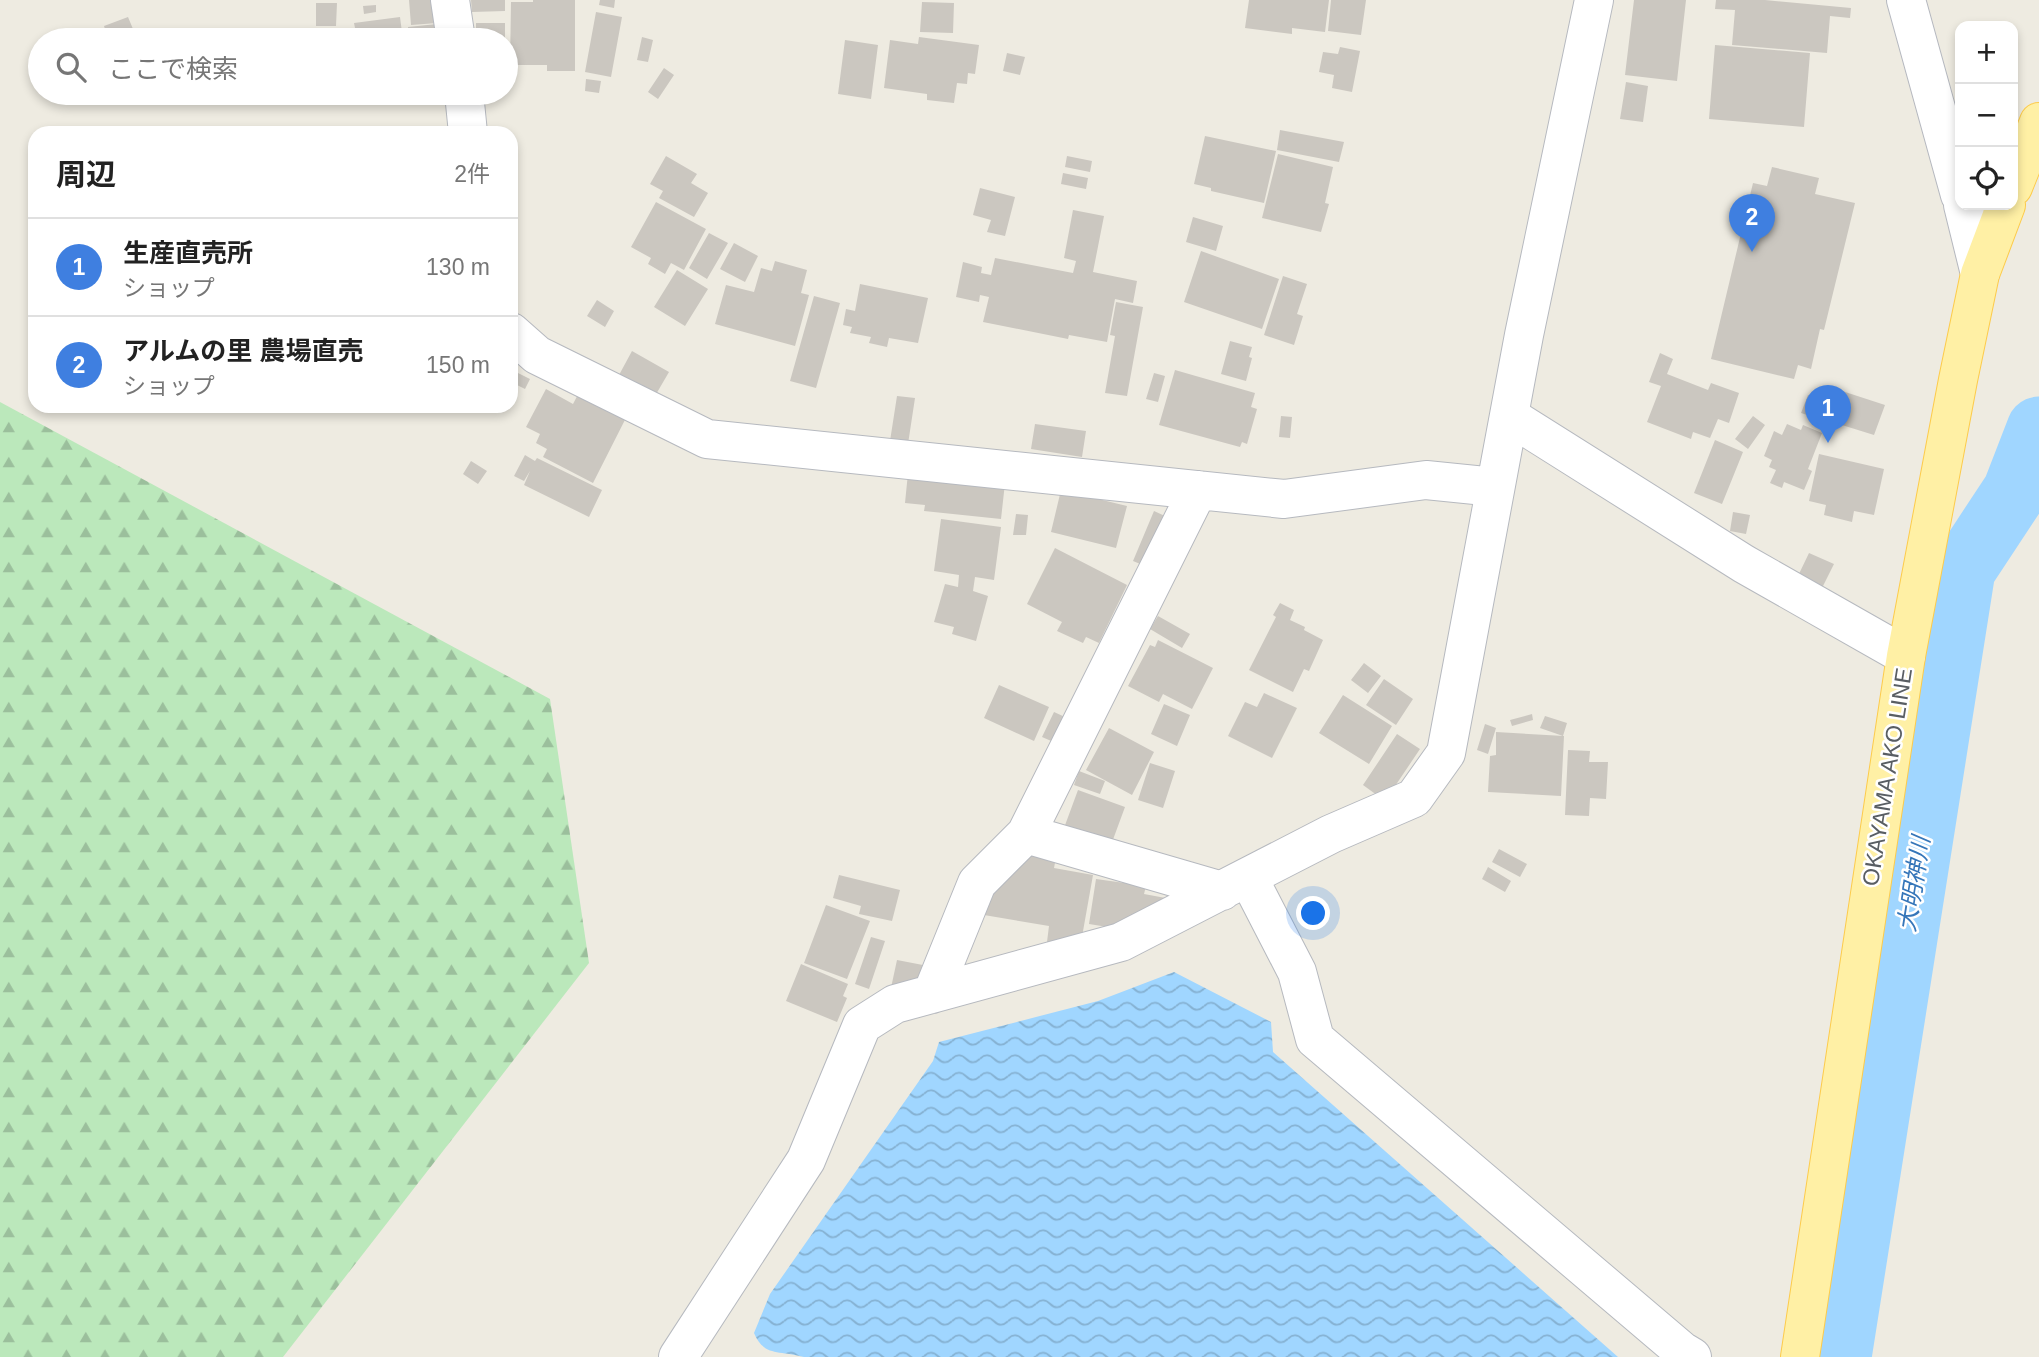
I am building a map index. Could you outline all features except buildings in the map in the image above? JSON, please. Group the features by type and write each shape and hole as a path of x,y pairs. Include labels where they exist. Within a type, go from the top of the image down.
{"main road":[{"path":"2018,174 2039,122"},
{"name":"OKAYAMA AKO LINE","path":"1800,1357 1906,656 1980,274 2004,210"}],"street":[{"path":"450,0 454,28"},
{"path":"678,1357 806,1160 862,1025 895,1004 1121,942 1331,834 1413,798 1446,753 1494,487 1594,0"},
{"path":"1906,0 1955,177"},
{"path":"465,105 467,126"},
{"path":"1964,210 1980,274"},
{"path":"518,338 537,355 707,439 1284,499 1426,480 1494,487"},
{"path":"1509,415 1744,564 1906,656"},
{"path":"932,994 977,883 1026,834 1198,490"},
{"path":"1026,834 1235,884 1297,972 1315,1040 1692,1357"}],"green space":[{"path":"0,402 550,699 589,963 283,1357 0,1357"}],"water":[{"path":"1174,972 1271,1022 1273,1052 1618,1357 804,1357 773,1351 758,1341 754,1333 770,1294 933,1061 939,1042 1098,1001"}],"waterway":[{"name":"大明神川","path":"1839,1357 1963,570 2015,491 2039,429"}],"place":[{"name":"アルムの里 農場直売","path":"1752,252"},
{"name":"生産直売所","path":"1828,443"}]}
